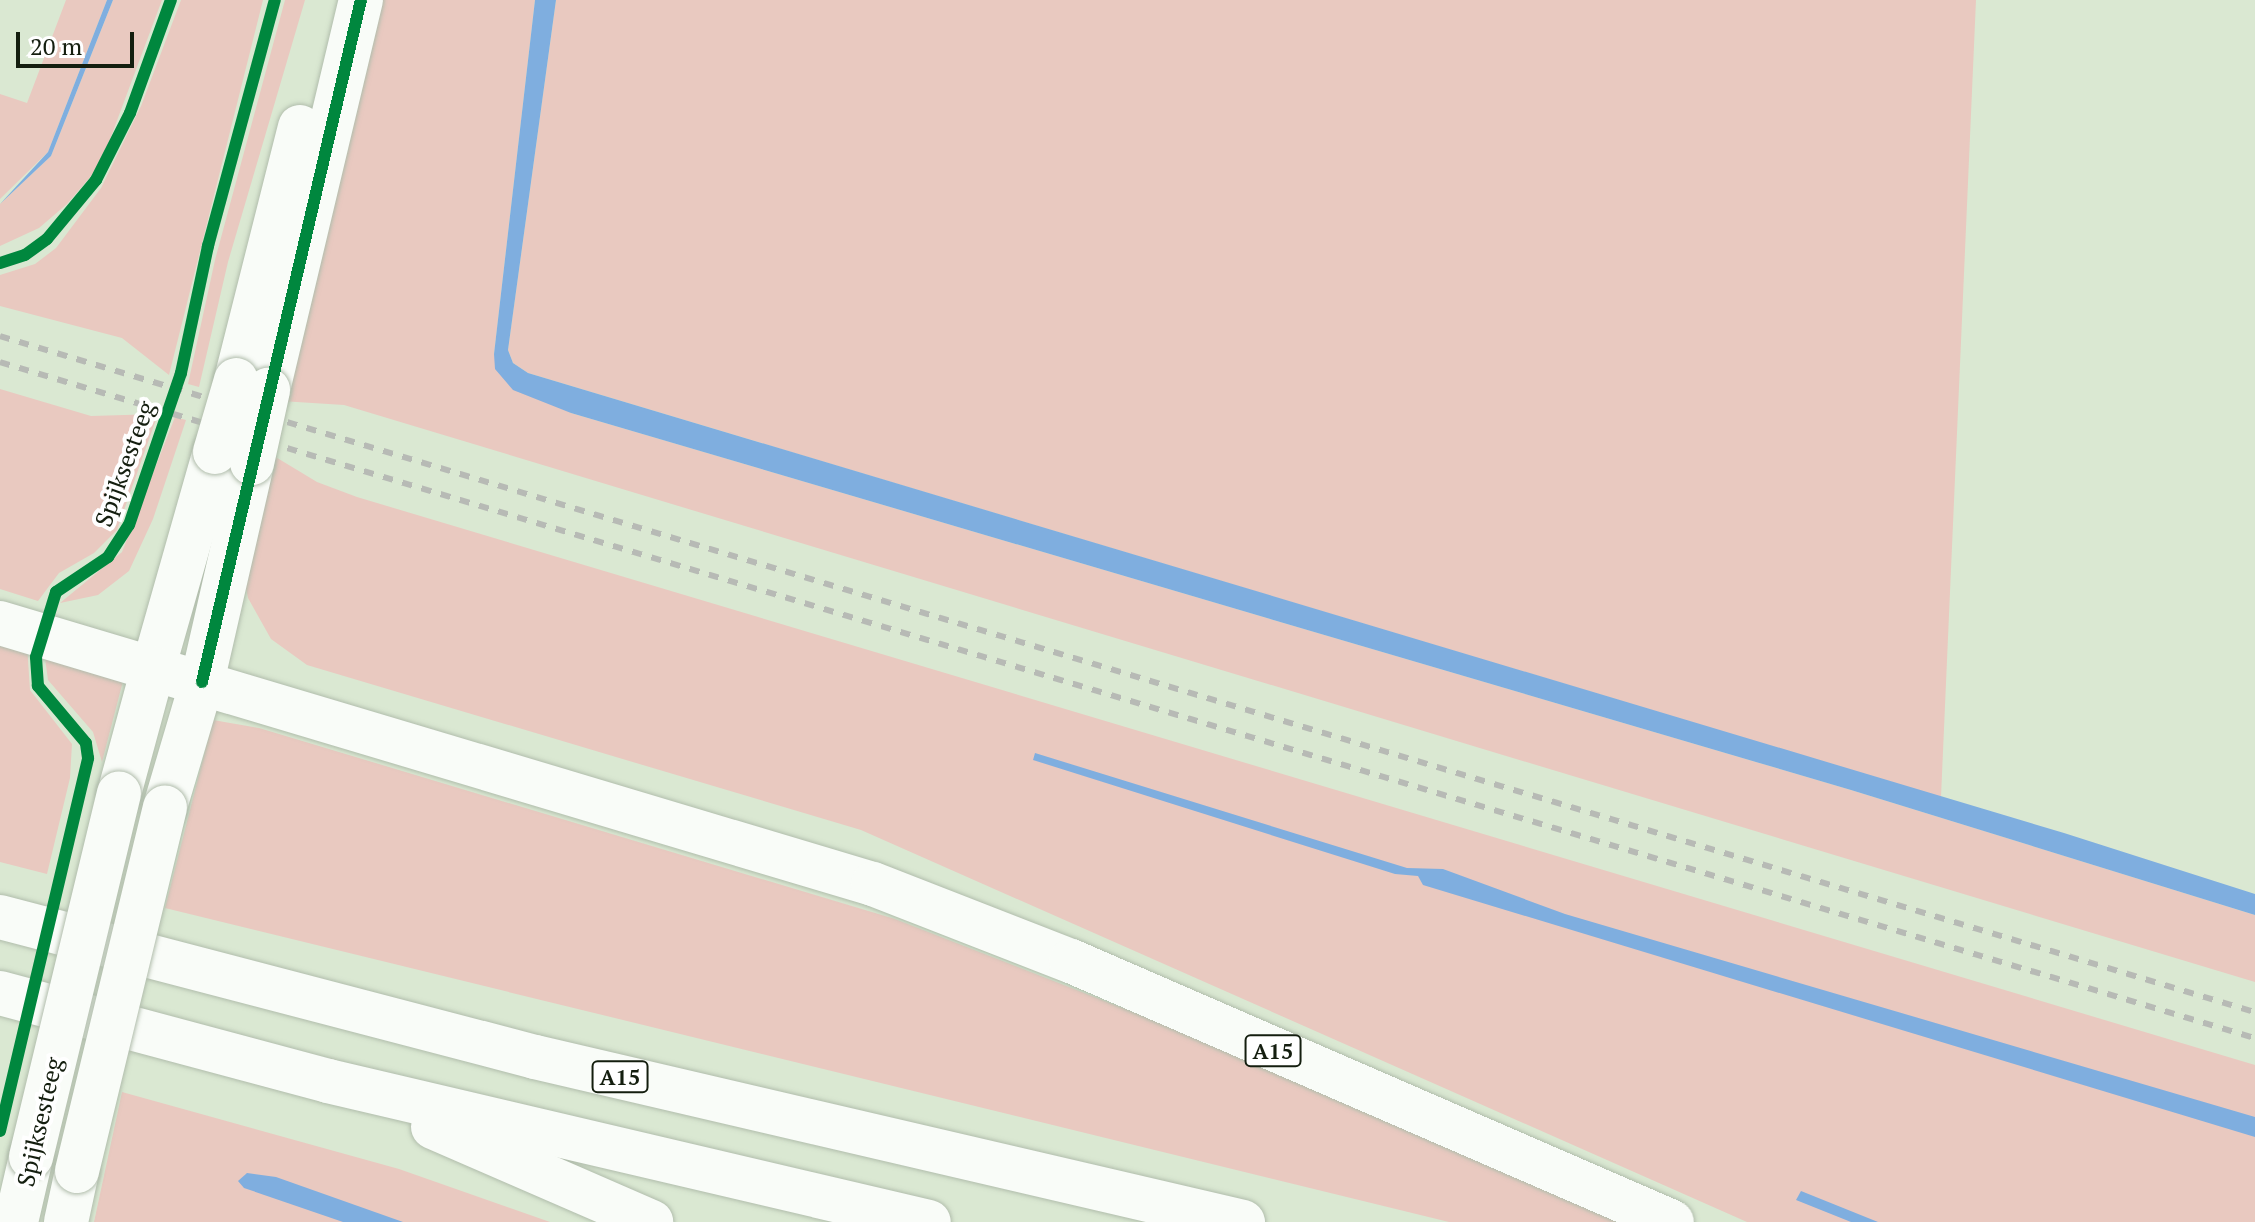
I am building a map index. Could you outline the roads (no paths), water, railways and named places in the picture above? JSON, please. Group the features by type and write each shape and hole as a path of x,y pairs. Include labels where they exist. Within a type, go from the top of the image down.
{"main road":[{"name":"Spijksesteeg","path":"252,385 331,0"},
{"name":"Spijksesteeg","path":"66,1222 165,807 202,682 234,458 361,0"},
{"name":"Spijksesteeg","path":"16,1222 119,794 153,669 234,458"},
{"path":"0,623 202,682"},
{"name":"A15","path":"202,682 873,884 1071,961 1672,1222"},
{"name":"A15","path":"0,917 535,1057 1243,1222"},
{"path":"0,993 328,1081 929,1222"},
{"path":"328,1081 651,1222"}],"water":[{"path":"107,0 113,0 51,156 0,204 48,152"},
{"path":"535,0 556,0 508,350 513,363 528,373 2064,833 2255,894 2255,915 1851,790 571,413 513,390 495,369 494,354"},
{"path":"1035,753 1407,868 1443,869 1565,914 2255,1117 2255,1137 1423,885 1418,876 1395,874 1033,760"},
{"path":"247,1173 276,1177 403,1222 343,1222 244,1188 238,1181"},
{"path":"1801,1191 1878,1222 1851,1222 1796,1200"}],"railway":[{"path":"0,336 2255,1012"},
{"path":"0,362 2255,1038"}]}
